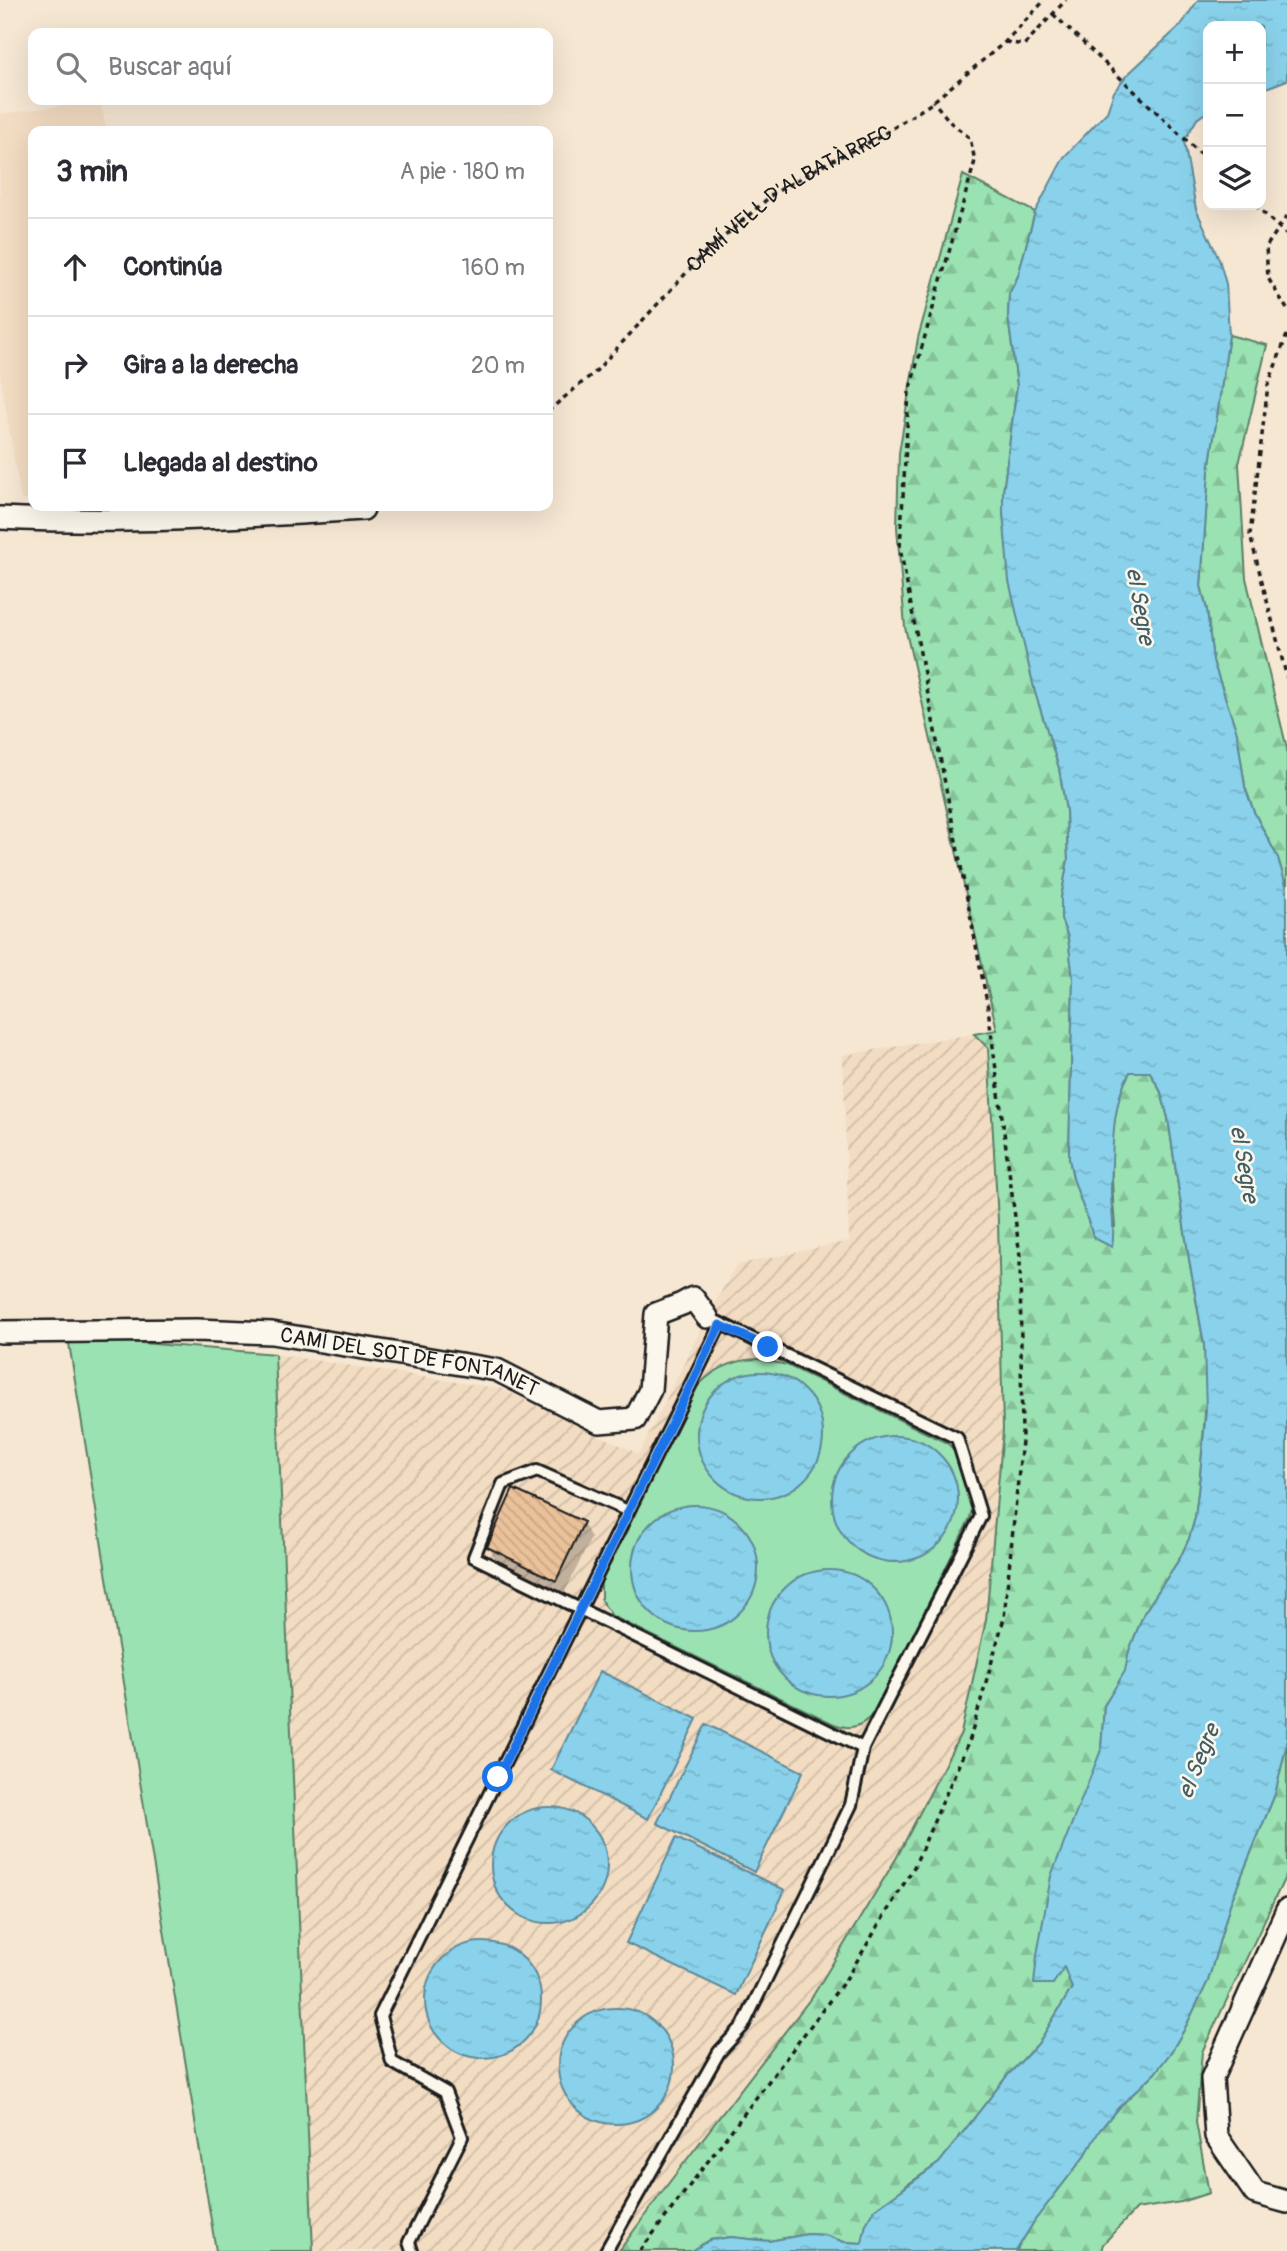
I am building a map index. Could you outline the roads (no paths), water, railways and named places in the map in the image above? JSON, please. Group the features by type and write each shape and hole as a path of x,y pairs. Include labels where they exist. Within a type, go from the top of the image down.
{"street":[{"path":"0,519 191,519 329,511"},
{"name":"CAMÍ DEL SOT DE FONTANET","path":"0,1332 197,1330 272,1333 497,1370 599,1422 635,1419 650,1390 656,1314 693,1298 714,1321"},
{"path":"1287,1910 1212,2078 1216,2136 1255,2193 1287,2203"}],"lane":[{"path":"412,2251 409,2242 462,2137 445,2092 391,2062 380,2016 628,1511 714,1321 957,1438 981,1516 863,1748 851,1805 743,2026 719,2052 606,2251"},
{"path":"628,1511 537,1471 503,1484 474,1557 863,1748"}],"water":[{"name":"el Segre","path":"1198,0 1287,0 1287,80 1266,88 1266,21 1203,21 1203,115 1197,119 1184,141 1196,209 1219,259 1226,284 1229,335 1209,470 1201,586 1207,610 1213,661 1237,733 1245,787 1254,812 1278,858 1287,889 1287,1743 1275,1794 1230,1904 1208,1981 1184,2030 1155,2073 1117,2109 1099,2131 1086,2154 1035,2220 1016,2251 692,2251 710,2240 731,2237 769,2241 808,2234 862,2243 866,2224 875,2209 939,2163 1007,2076 1038,2044 1072,1988 1064,1967 1053,1984 1034,1984 1051,1876 1101,1750 1104,1706 1125,1671 1129,1651 1144,1613 1180,1558 1195,1518 1206,1411 1204,1344 1168,1118 1161,1092 1150,1072 1130,1072 1119,1098 1113,1142 1112,1247 1094,1238 1073,1178 1069,1158 1073,979 1068,937 1061,919 1061,898 1068,860 1066,810 1059,768 1035,692 1009,581 1003,512 1017,385 1008,316 1009,294 1018,276 1035,212 1064,157 1107,112 1114,92 1126,76 1181,25"},
{"path":"760,1372 784,1377 805,1390 818,1411 823,1435 818,1459 805,1480 784,1493 760,1498 736,1493 715,1480 702,1459 697,1435 702,1411 715,1390 736,1377"},
{"path":"895,1436 919,1440 940,1454 954,1475 958,1499 954,1523 940,1544 919,1558 895,1562 871,1558 850,1544 836,1523 832,1499 836,1475 850,1454 871,1440"},
{"path":"695,1505 719,1510 740,1523 753,1544 758,1568 753,1592 740,1613 719,1626 695,1631 671,1626 650,1613 637,1592 632,1568 637,1544 650,1523 671,1510"},
{"path":"829,1570 853,1575 874,1588 887,1609 892,1633 887,1657 874,1678 853,1691 829,1696 805,1691 784,1678 771,1657 766,1633 771,1609 784,1588 805,1575"},
{"path":"600,1671 697,1719 648,1819 551,1770"},
{"path":"706,1724 803,1772 754,1872 657,1823"},
{"path":"549,1807 571,1811 590,1824 603,1843 607,1865 603,1887 590,1906 571,1919 549,1923 527,1919 508,1906 495,1887 491,1865 495,1843 508,1824 527,1811"},
{"path":"676,1838 785,1890 736,1995 626,1943"},
{"path":"483,1942 505,1946 524,1959 537,1978 541,2000 537,2022 524,2041 505,2054 483,2058 461,2054 442,2041 429,2022 425,2000 429,1978 442,1959 461,1946"},
{"path":"616,2008 638,2012 657,2025 670,2044 674,2066 670,2088 657,2107 638,2120 616,2124 594,2120 575,2107 562,2088 558,2066 562,2044 575,2025 594,2012"}]}
